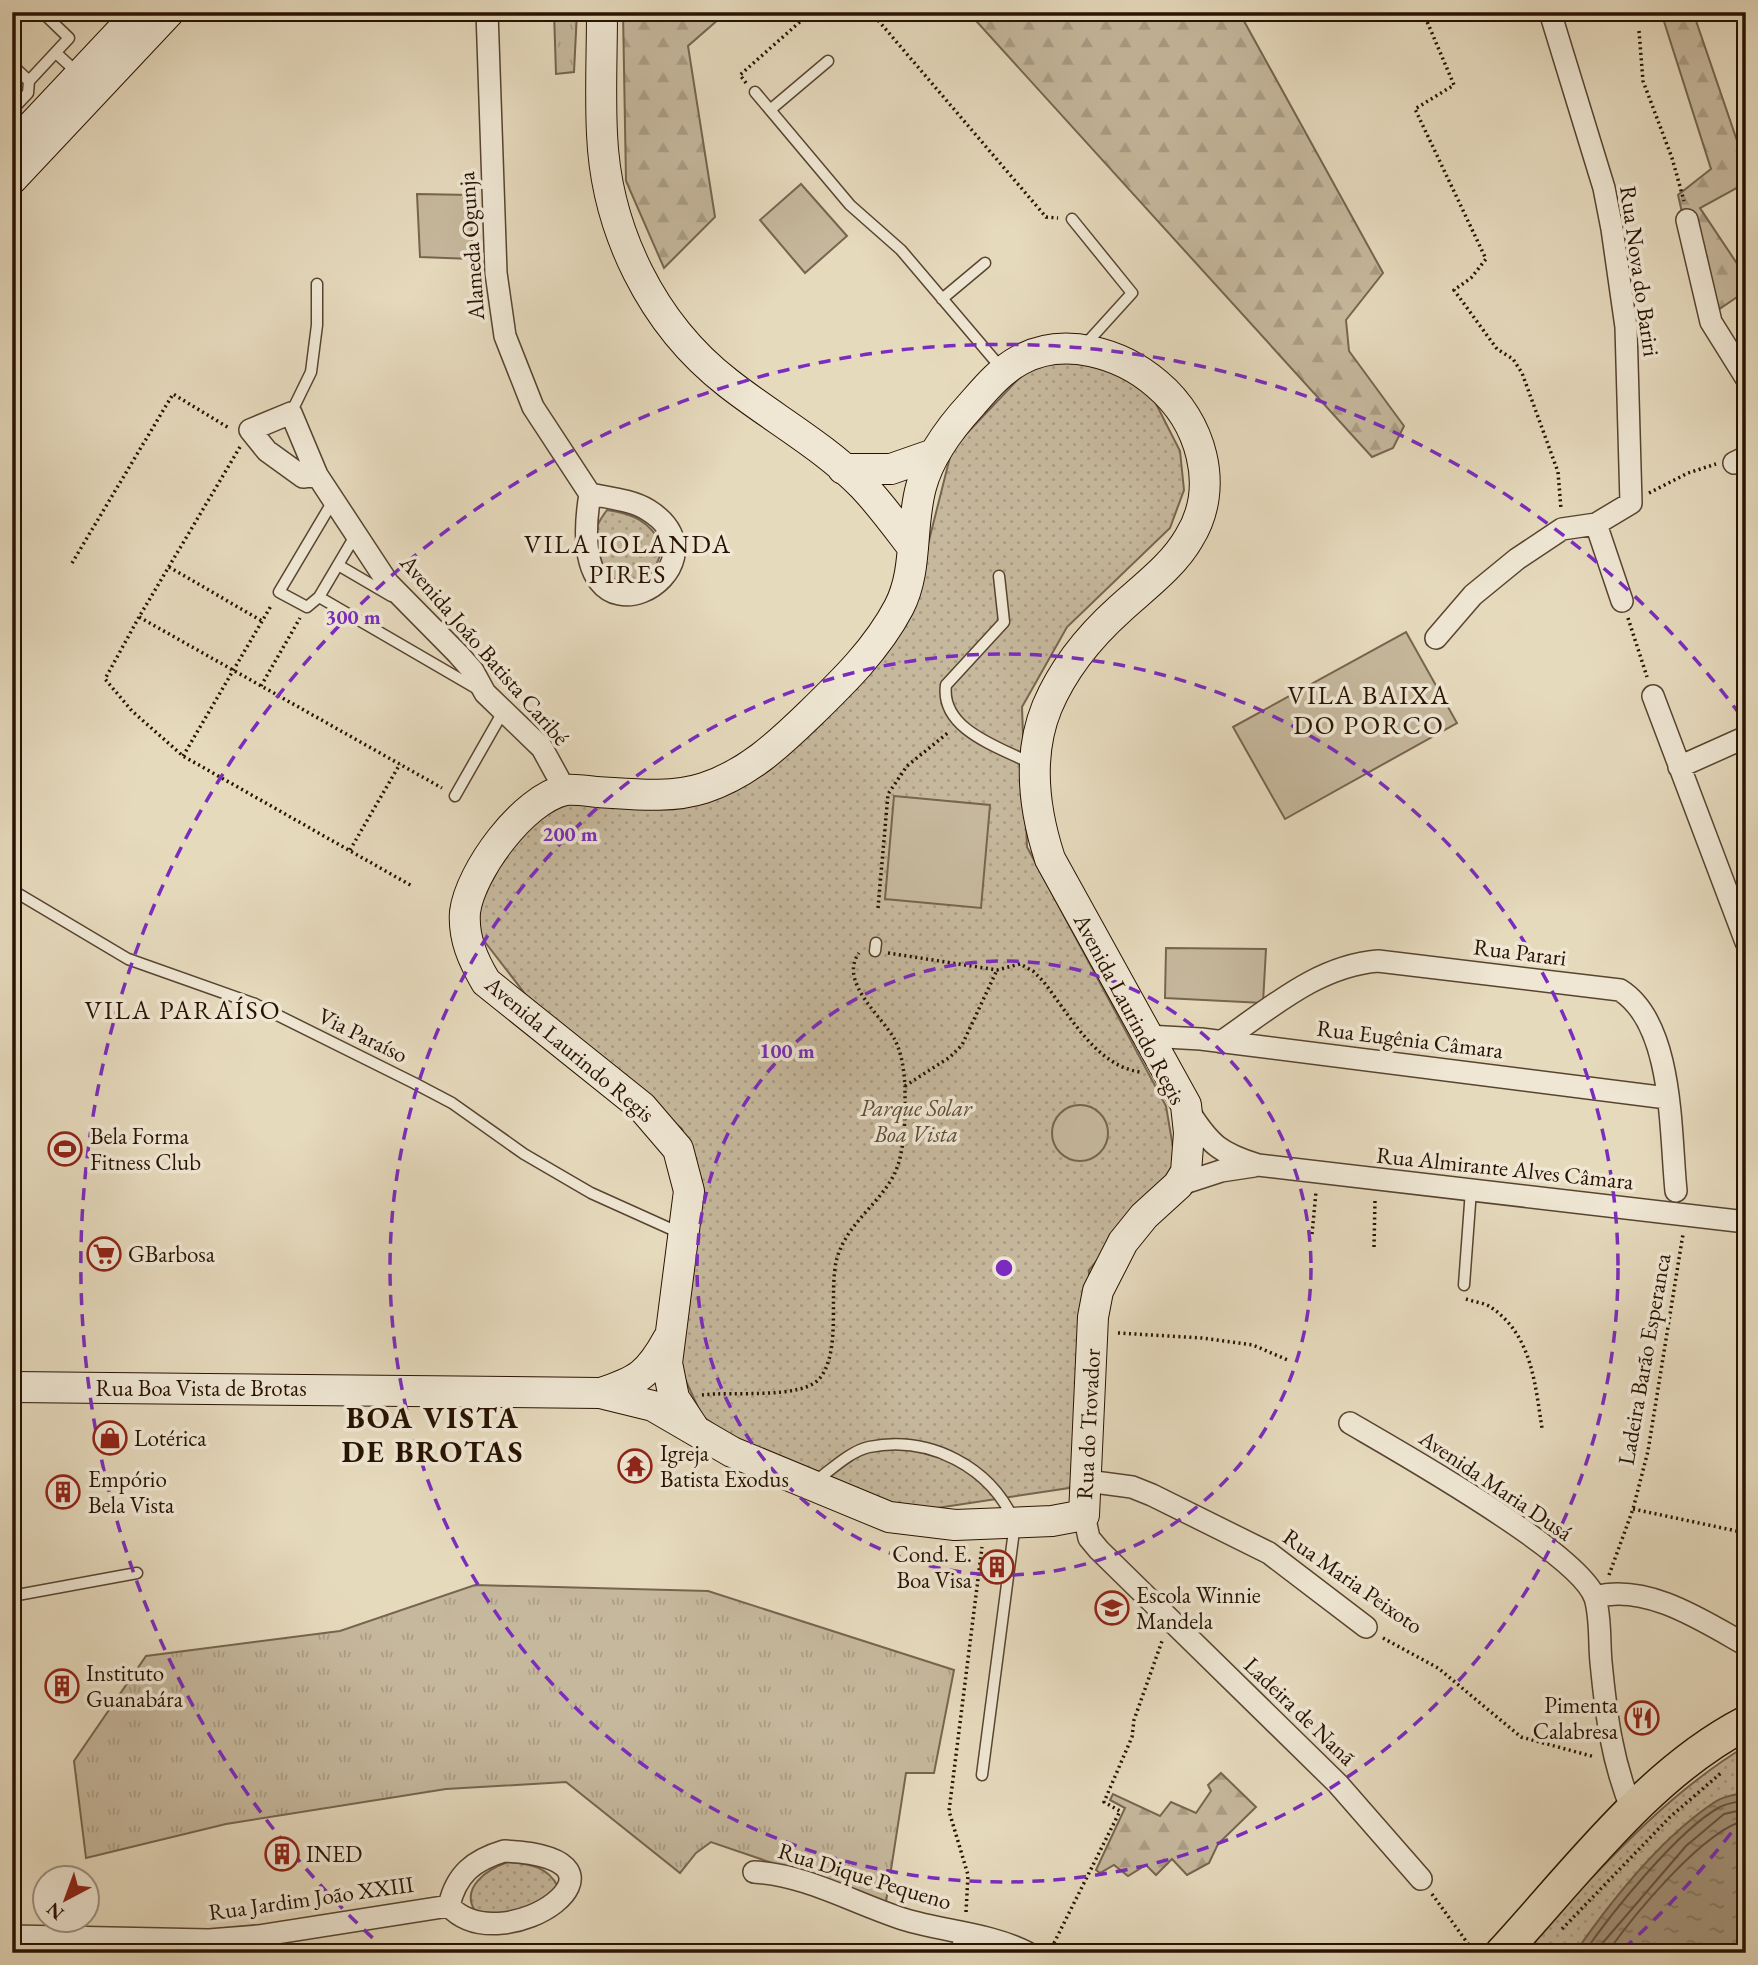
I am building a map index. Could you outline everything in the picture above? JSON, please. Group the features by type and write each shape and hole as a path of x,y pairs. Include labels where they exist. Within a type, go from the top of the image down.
{"main road":[{"path":"1502,1953 1633,1812 1691,1757 1746,1723"}],"street":[{"path":"12,147 139,12"},
{"path":"12,179 169,12"},
{"name":"Alameda Ogunja","path":"487,12 496,273 505,336 533,407 590,494"},
{"path":"602,12 602,136 608,176 624,238 643,284 692,351 727,382 843,468 862,485 913,548"},
{"name":"Rua Nova do Bariri","path":"1550,12 1604,188 1612,229 1626,327 1631,503"},
{"path":"1687,220 1711,322 1746,378"},
{"name":"Avenida Laurindo Regis","path":"695,1430 674,1398 667,1363 668,1338 685,1235 689,1191 678,1149 642,1107 486,982 473,959 466,936 466,911 471,891 506,831 522,813 565,790 660,795 699,790 731,778 762,758 838,687 885,632 901,604 910,574 922,484 934,454 961,415 1004,370 1021,359 1042,351 1081,349 1138,369 1160,386 1180,408 1204,459 1205,487 1200,512 1190,538 1172,560 1093,637 1057,687 1046,710 1034,765 1041,830 1050,859 1185,1105 1189,1154 1186,1172 1178,1185"},
{"path":"291,413 250,430 267,451 303,477 317,475"},
{"name":"Avenida João Batista Caribé","path":"291,413 317,475 355,536 409,606 473,671 485,693 542,748 565,790"},
{"path":"843,468 891,469 934,454"},
{"path":"590,494 647,509 670,534 673,547 670,566 663,579 651,590 620,595 607,589 597,578 585,544 590,494"},
{"path":"1436,638 1473,595 1517,559 1562,528 1597,524 1631,503"},
{"path":"1597,524 1622,601"},
{"path":"1653,696 1746,942"},
{"path":"1679,767 1746,737"},
{"name":"Rua Parari","path":"1221,1042 1323,973 1350,964 1378,961 1620,990 1636,1000 1646,1014 1658,1045 1667,1098 1676,1191"},
{"name":"Rua Eugênia Câmara","path":"1147,1036 1221,1042 1667,1098"},
{"name":"Rua Almirante Alves Câmara","path":"1185,1105 1216,1147 1258,1165 1746,1222"},
{"name":"Rua Almirante Alves Câmara","path":"1178,1185 1221,1171 1258,1165"},
{"name":"Rua do Trovador","path":"600,1393 653,1406 732,1452 888,1517 954,1525 1015,1523 1084,1516 1093,1332 1098,1291 1108,1267 1144,1216 1178,1185"},
{"name":"Avenida Laurindo Regis","path":"600,1393 636,1381 657,1359 668,1338"},
{"name":"Rua Boa Vista de Brotas","path":"12,1387 600,1393"},
{"name":"Avenida Maria Dusá","path":"1350,1423 1420,1463 1517,1526 1557,1557 1595,1597"},
{"name":"Rua Maria Peixoto","path":"1087,1481 1111,1483 1142,1491 1269,1553 1366,1627"},
{"name":"Ladeira de Nanã","path":"1084,1516 1089,1538 1170,1622 1338,1784 1420,1879"},
{"path":"1633,1812 1614,1761 1606,1721 1595,1597 1614,1592 1654,1599 1746,1645"},
{"path":"504,1851 524,1852 554,1863 565,1875 570,1888 565,1912 555,1923 525,1940 491,1941 473,1934 457,1922 449,1906 453,1889 470,1866 484,1857 504,1851"},
{"name":"Rua Dique Pequeno","path":"754,1872 797,1878 903,1919 961,1931 1028,1953"},
{"name":"Rua Jardim João XXIII","path":"12,1936 210,1946 449,1906"}],"lane":[{"path":"12,110 28,93 29,81 69,38 41,12"},
{"path":"56,53 80,75"},
{"path":"770,110 828,61"},
{"path":"12,65 29,81"},
{"path":"755,92 850,205 891,241 1004,370"},
{"path":"1072,219 1132,293 1081,349"},
{"path":"942,299 985,263"},
{"path":"291,413 311,372 317,324 317,284"},
{"path":"333,501 279,592 307,607 319,597 355,536"},
{"path":"338,565 409,606"},
{"path":"999,576 1004,622 946,685 944,696 960,726 1034,765"},
{"path":"319,597 485,693"},
{"path":"455,796 504,710"},
{"name":"Via Paraíso","path":"12,890 128,959 255,1004 424,1088 452,1103 567,1179 617,1206 685,1235"},
{"path":"1464,1285 1471,1190"},
{"path":"809,1486 867,1447 937,1450 959,1460 999,1494 1015,1523 982,1775"},
{"path":"12,1596 137,1573"},
{"name":"Rua Dique Pequeno","path":"955,1953 961,1931"}],"path":[{"path":"755,92 740,75 811,12"},
{"path":"871,12 1046,217 1072,219"},
{"path":"1423,12 1454,85 1415,109 1486,259 1471,278 1454,290 1497,349 1513,359 1522,373 1558,472 1562,528"},
{"path":"1639,31 1643,81 1681,186 1687,220"},
{"path":"72,563 173,394 237,433 250,430"},
{"path":"250,430 105,679 132,711 183,756 412,886"},
{"path":"1631,503 1688,473 1709,465 1740,460"},
{"path":"169,567 262,621"},
{"path":"183,756 279,592"},
{"path":"1622,601 1653,696"},
{"path":"261,686 307,607"},
{"path":"139,617 455,796"},
{"path":"878,908 888,794 907,766 932,743 960,726"},
{"path":"350,851 400,764"},
{"path":"674,1398 721,1392 800,1391 820,1378 830,1357 837,1258 849,1231 894,1175 901,1153 905,1086 903,1062 895,1041 859,991 853,973 856,957 863,948 876,947 997,970 1020,964 1033,971 1108,1061 1124,1070 1170,1076"},
{"path":"905,1086 950,1057 962,1045 997,970"},
{"path":"1312,1234 1318,1173"},
{"path":"1374,1247 1375,1180"},
{"name":"Ladeira Barão Esperanca","path":"1595,1597 1607,1581 1633,1509 1648,1451 1686,1215"},
{"path":"1464,1285 1466,1300 1490,1306 1524,1343 1532,1369 1542,1428"},
{"path":"1093,1332 1240,1343 1290,1361"},
{"path":"1633,1509 1746,1533"},
{"path":"961,1931 968,1903 968,1875 949,1811 985,1524"},
{"path":"1049,1953 1120,1811 1104,1802 1132,1737 1142,1695 1170,1622"},
{"name":"Rua Maria Peixoto","path":"1366,1627 1438,1668 1521,1737 1614,1761"},
{"path":"1558,1933 1670,1817 1730,1765"},
{"path":"1420,1879 1474,1952"}],"green space":[{"path":"554,12 577,12 574,72 556,74"},
{"path":"623,12 727,12 688,46 715,217 664,268 626,181"},
{"path":"968,12 1239,12 1383,273 1346,320 1349,351 1404,426 1393,448 1372,457"},
{"path":"1661,12 1693,12 1746,167 1746,183 1700,208 1746,277 1746,291 1706,318 1678,195 1711,169"},
{"path":"801,184 847,236 805,273 760,220"},
{"path":"417,194 471,195 472,259 420,257"},
{"name":"Parque Solar Boa Vista","path":"1061,358 1104,363 1149,390 1180,451 1184,490 1170,528 1067,627 1022,707 1027,847 1166,1106 1176,1165 1089,1270 1086,1465 1069,1488 904,1513 753,1452 702,1416 680,1368 693,1169 682,1129 526,995 478,933 477,901 526,823 568,804 735,790 911,612 952,449 1024,373"},
{"path":"607,510 640,520 652,530 663,546 650,574 630,584 621,585 611,576 597,559 594,550 595,531"},
{"path":"1406,632 1457,723 1285,819 1233,727"},
{"path":"894,796 990,805 981,908 885,899"},
{"path":"1166,948 1266,949 1263,1003 1165,998"},
{"path":"1074,1105 1086,1105 1096,1109 1104,1117 1108,1133 1104,1149 1096,1157 1086,1161 1074,1161 1064,1157 1056,1149 1052,1139 1052,1127 1056,1117 1064,1109"},
{"path":"475,1585 708,1591 954,1670 934,1773 906,1773 886,1902 711,1842 696,1853 680,1873 566,1782 446,1789 226,1824 86,1858 74,1761 146,1656 340,1631"},
{"path":"1746,1746 1746,1792 1718,1800 1676,1833 1621,1892 1575,1953 1520,1953 1655,1816 1684,1790"},
{"path":"1221,1773 1256,1807 1218,1844 1209,1863 1187,1875 1172,1859 1156,1875 1146,1865 1128,1876 1114,1865 1100,1873 1096,1870 1125,1808 1110,1800 1113,1794 1160,1816 1171,1802 1196,1813 1211,1791 1208,1785"},
{"path":"508,1862 543,1870 558,1887 540,1920 475,1911 471,1894 478,1880 492,1869"}],"water":[{"path":"1746,1792 1746,1953 1575,1953 1621,1892 1676,1833 1718,1800"}],"place":[{"name":"Bela Forma Fitness Club","path":"65,1149"},
{"name":"GBarbosa","path":"104,1254"},
{"name":"Lotérica","path":"110,1438"},
{"name":"Igreja Batista Exodus","path":"635,1466"},
{"name":"Empório Bela Vista","path":"63,1492"},
{"name":"Cond. E. Boa Visa","path":"997,1567"},
{"name":"Escola Winnie Mandela","path":"1112,1608"},
{"name":"Instituto Guanabára","path":"62,1686"},
{"name":"Pimenta Calabresa","path":"1642,1718"},
{"name":"INED","path":"282,1854"}],"district":[{"name":"VILA IOLANDA PIRES","path":"628,559"},
{"name":"VILA BAIXA DO PORCO","path":"1369,710"},
{"name":"VILA PARAÍSO","path":"183,1010"},
{"name":"BOA VISTA DE BROTAS","path":"433,1434"}]}
